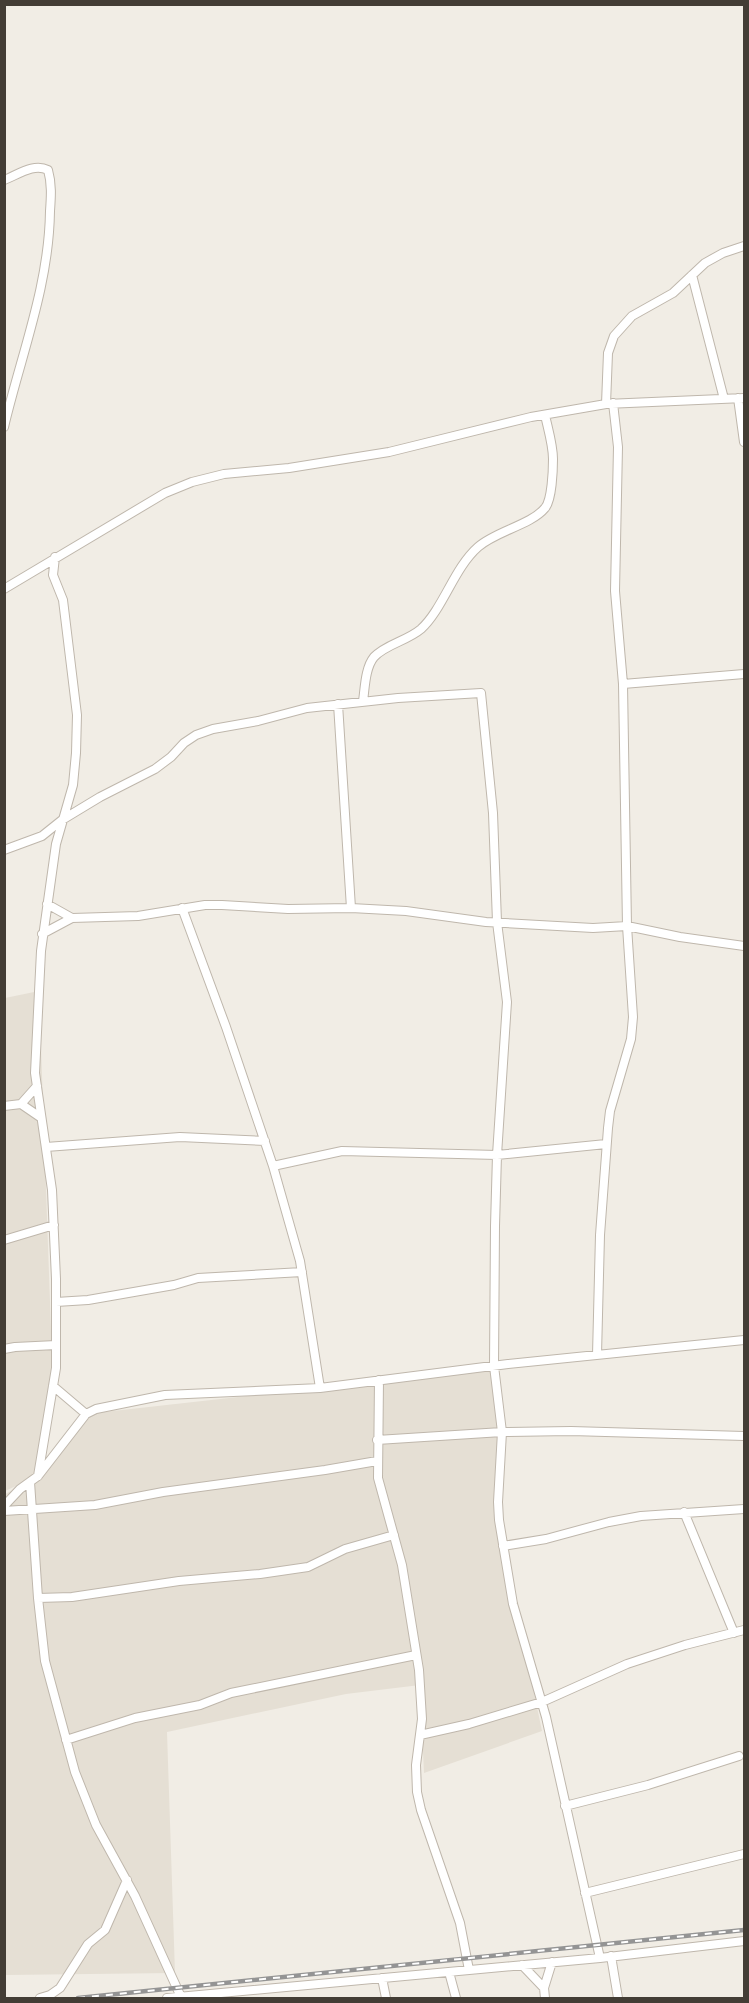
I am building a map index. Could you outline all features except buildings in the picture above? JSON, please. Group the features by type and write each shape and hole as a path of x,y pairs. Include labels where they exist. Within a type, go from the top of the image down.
{"street":[{"path":"4,180 33,167 48,170 51,180 47,263 4,427"},
{"path":"597,1355 600,1235 606,1144 610,1111 631,1039 633,1017 627,926 623,684 615,591 618,447 609,403 608,353 614,336 632,316 674,293 705,263 723,253 744,246"},
{"path":"692,275 724,399"},
{"path":"4,589 165,493 192,482 224,474 289,468 389,452 531,417 609,403 741,398 744,442"},
{"path":"363,701 368,670 373,659 382,651 420,629 465,561 477,548 494,535 530,519 545,508 550,491 554,458 545,415"},
{"path":"55,557 53,575 63,600 77,715 73,785 56,844 42,934 35,1073 52,1190 56,1302 56,1368 34,1479 33,1509 38,1598 45,1661 66,1740 87,1806 135,1896 181,1997"},
{"path":"38,567 53,575"},
{"path":"623,684 744,674"},
{"path":"4,850 42,836 62,820 154,769 196,735 213,729 338,704 482,693 493,813 497,922 507,1002 497,1155 494,1366 502,1432 498,1502 513,1604 542,1702 600,1958"},
{"path":"338,704 351,908"},
{"path":"47,904 72,918"},
{"path":"42,934 72,918 138,915 222,905 288,909 351,908 406,911 497,922 593,928 627,926 680,937 744,946"},
{"path":"182,908 226,1027 273,1166 302,1272 320,1388"},
{"path":"4,1106 21,1104 37,1086"},
{"path":"21,1104 40,1118"},
{"path":"46,1147 180,1137 265,1140"},
{"path":"273,1166 342,1151 497,1155 606,1144"},
{"path":"4,1239 54,1225"},
{"path":"56,1302 88,1300 174,1285 198,1278 302,1272"},
{"path":"4,1508 21,1489 34,1479 86,1414 96,1409 165,1395 320,1388 494,1366 744,1340"},
{"path":"4,1349 56,1345"},
{"path":"379,1380 378,1478 402,1565 417,1655 422,1705 416,1765 417,1792 421,1810 460,1923 469,1970"},
{"path":"53,1386 86,1414"},
{"path":"377,1440 502,1432 570,1431 744,1436"},
{"path":"4,1508 33,1509 95,1505 377,1461"},
{"path":"503,1546 546,1539 618,1520 684,1512 744,1509"},
{"path":"684,1512 734,1633"},
{"path":"38,1598 72,1597 156,1584 308,1567 345,1549 394,1535"},
{"path":"420,1735 469,1724 542,1702 627,1664 685,1645 744,1630"},
{"path":"66,1740 135,1718 200,1705 231,1693 417,1655"},
{"path":"565,1806 648,1785 739,1756"},
{"path":"585,1893 744,1854"},
{"path":"40,1998 60,1988 88,1944 105,1930 127,1880"},
{"path":"167,1998 600,1958 744,1941"},
{"path":"611,1956 618,1998"},
{"path":"545,1998 544,1988 552,1962"},
{"path":"522,1965 544,1988"},
{"path":"449,1972 456,1998"},
{"path":"382,1978 386,1998"}],"shaded area":[{"path":"39,991 53,1386 39,1470 86,1414 494,1366 503,1546 542,1731 424,1773 420,1685 346,1694 167,1732 175,1973 5,1975 5,1494 30,1482 31,1479 5,1491 5,998"}],"railway":[{"path":"78,1998 744,1930"}]}
